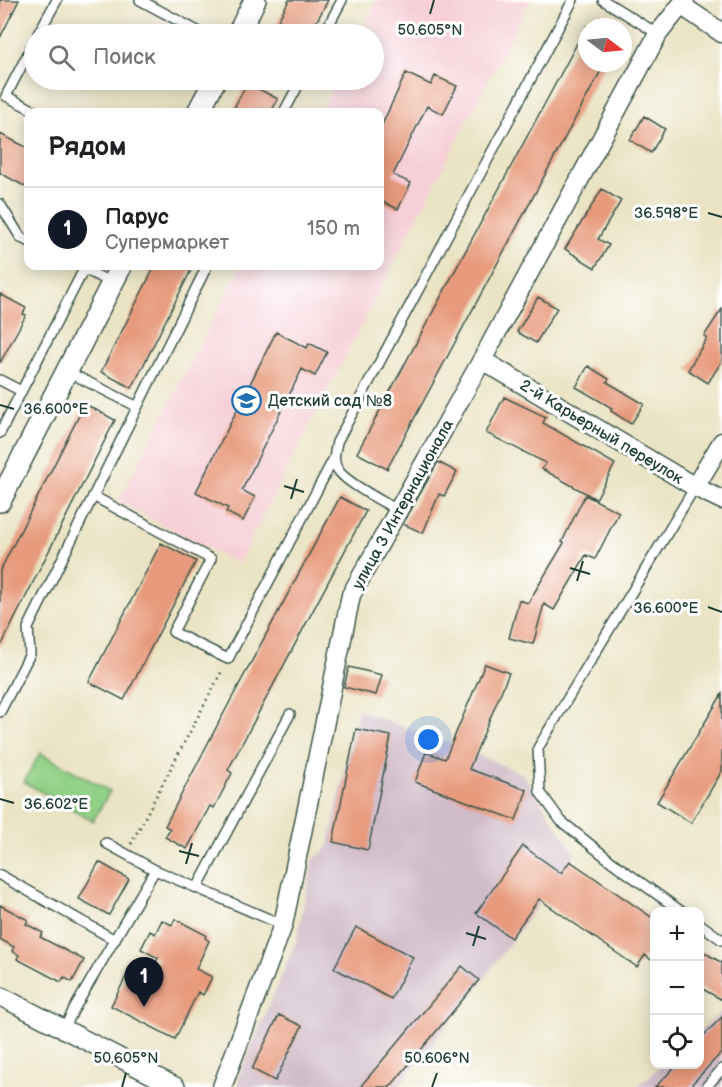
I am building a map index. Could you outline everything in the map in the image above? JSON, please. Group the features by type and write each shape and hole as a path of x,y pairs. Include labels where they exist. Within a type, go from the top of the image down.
{"street":[{"path":"243,24 255,0"},
{"path":"683,2 722,33"},
{"name":"улица 3 Интернационала","path":"222,1087 283,925 351,595 482,360 658,34 683,2"},
{"path":"200,108 210,90"},
{"path":"0,501 116,274"},
{"name":"2-й Карьерный переулок","path":"482,360 695,487 722,500"},
{"path":"695,487 722,442"},
{"path":"0,996 176,1087"}],"lane":[{"path":"44,24 57,0"},
{"path":"140,0 184,24"},
{"path":"329,24 342,0"},
{"path":"93,496 211,558 173,632 228,659 334,458 337,442 573,0"},
{"path":"603,0 658,34"},
{"path":"24,61 6,96 29,108"},
{"path":"286,108 293,90"},
{"path":"0,204 24,239"},
{"path":"0,433 79,270"},
{"path":"95,270 116,274"},
{"path":"0,712 30,654 28,628 205,270"},
{"path":"66,371 136,406"},
{"path":"0,380 21,391"},
{"path":"334,458 338,471 349,481 399,511"},
{"path":"675,907 612,862 561,821 540,792 538,748 695,487"},
{"path":"196,888 290,714"},
{"path":"106,843 154,870 283,925"},
{"path":"64,1029 154,870"},
{"path":"0,874 115,940"},
{"path":"704,927 722,940"},
{"path":"706,1087 722,1069"}],"path":[{"path":"126,854 228,659"}],"shaded area":[{"name":"Детский сад №8","path":"378,0 530,0 238,564 118,502 239,270 384,270 384,108 322,108 332,90 384,90 384,24 365,24"},
{"path":"358,710 463,748 523,774 575,854 480,984 398,1087 238,1087 238,1078 296,942 313,860 328,847"},
{"path":"722,1011 722,1087 637,1087 657,1069 704,1069 704,1027"}],"green space":[{"path":"40,753 110,791 93,821 24,782"}],"building":[{"path":"0,0 19,0 0,38"},
{"path":"289,0 328,0 315,24 276,24"},
{"path":"578,42 578,72 600,72 387,469 357,453"},
{"path":"406,73 431,85 435,76 457,86 443,114 427,106 393,175 411,183 398,209 384,202 384,120"},
{"path":"243,90 261,90 278,99 273,108 234,108"},
{"path":"644,116 665,129 651,153 630,140"},
{"path":"0,134 24,146 24,186 0,173"},
{"path":"602,189 621,201 598,239 609,245 595,268 565,249"},
{"path":"153,270 191,270 132,388 101,372"},
{"path":"0,294 26,308 23,314 26,315 0,363"},
{"path":"538,297 557,308 536,343 517,332"},
{"path":"722,309 722,361 708,383 688,370 707,338 704,336"},
{"path":"276,332 307,348 309,343 327,352 315,376 302,369 242,490 255,497 243,521 226,512 228,508 196,492"},
{"path":"588,366 609,379 607,382 644,404 631,424 611,411 612,408 576,387"},
{"path":"504,397 546,417 543,423 615,464 596,499 542,469 546,463 486,433"},
{"path":"85,404 115,420 0,648 0,571"},
{"path":"438,462 457,472 444,496 439,494 423,533 403,524"},
{"path":"585,495 619,512 595,559 586,555 554,610 544,604 533,644 509,638 519,600 528,603 564,543 562,542"},
{"path":"340,497 366,511 228,770 232,773 214,808 210,806 187,849 165,837 170,829 165,826"},
{"path":"161,543 196,561 124,700 89,682"},
{"path":"485,664 509,673 469,769 527,790 516,820 415,782 426,752 445,759"},
{"path":"349,667 382,675 376,695 344,687"},
{"path":"722,694 722,771 691,823 657,802"},
{"path":"356,729 391,736 368,850 333,842"},
{"path":"523,846 561,873 570,861 650,916 650,959 645,955 637,967 539,899 511,938 476,913"},
{"path":"99,862 129,879 109,915 79,899"},
{"path":"0,905 28,920 26,924 43,933 40,937 84,960 72,982 64,977 61,982 17,959 19,955 12,951 14,947 0,939"},
{"path":"175,919 206,935 205,938 209,941 196,969 212,977 203,995 198,992 175,1039 111,1006 127,975 144,984 158,958 141,949 150,931 155,934 162,920 172,925"},
{"path":"356,927 413,957 391,999 334,968"},
{"path":"704,952 722,963 722,1000 704,990"},
{"path":"462,966 479,980 390,1087 360,1087"},
{"path":"279,1015 302,1026 275,1081 252,1069"},
{"path":"722,1017 722,1052 689,1087 655,1087 673,1069 704,1069 704,1035"}],"place":[{"name":"Детский сад №8","path":"247,400"},
{"name":"Парус","path":"144,1007"}]}
